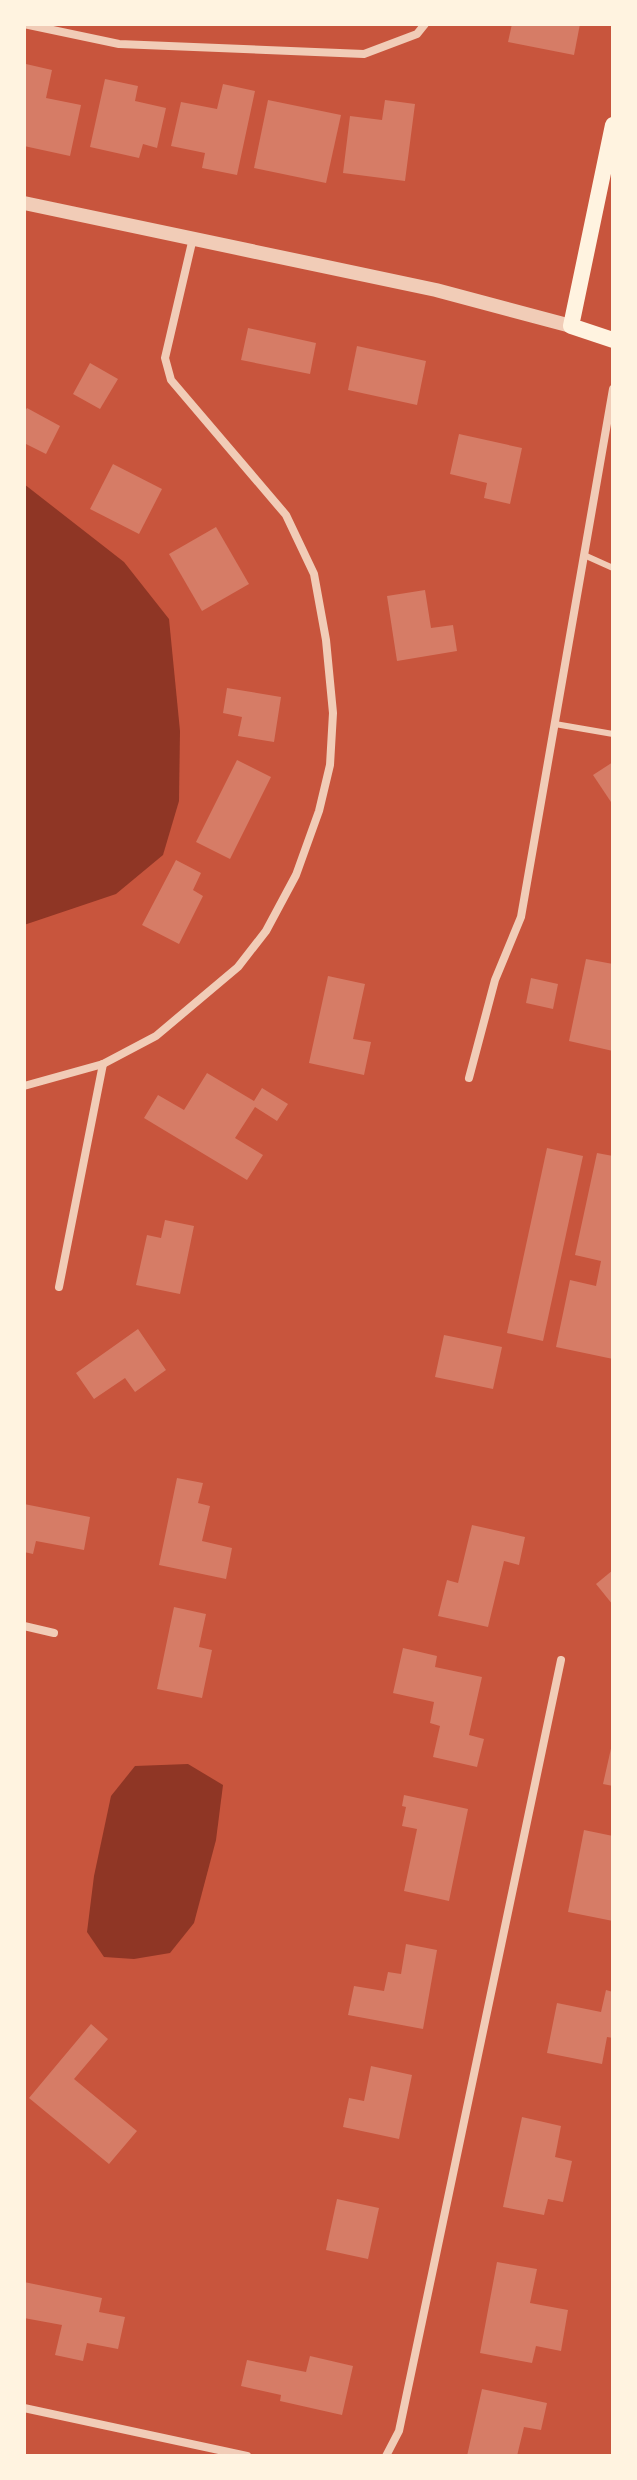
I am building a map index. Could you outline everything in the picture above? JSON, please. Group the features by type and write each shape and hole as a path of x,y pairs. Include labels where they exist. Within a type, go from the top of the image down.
{"main road":[{"path":"613,125 571,326 613,340"}],"street":[{"path":"24,24 119,44 364,54 417,34 425,24"},
{"path":"24,203 436,290 571,326"},
{"path":"24,1086 103,1064 156,1036 238,967 266,931 296,875 319,811 330,765 333,713 326,640 314,574 286,515 171,380 165,358 193,238"},
{"path":"469,1078 495,980 521,917 613,389"},
{"path":"59,1287 103,1064"},
{"path":"24,1626 54,1633"},
{"path":"386,2456 399,2431 403,2415 561,1660"},
{"path":"24,2408 247,2456"}],"lane":[{"path":"584,555 613,568"},
{"path":"555,724 613,734"}],"shaded area":[{"path":"24,484 124,562 169,619 180,731 179,801 163,855 116,894 24,925"},
{"path":"188,1764 223,1785 216,1840 194,1923 170,1953 134,1959 104,1957 87,1932 94,1876 111,1796 135,1766"}],"building":[{"path":"512,24 580,24 574,55 508,42"},
{"path":"26,64 52,70 46,98 81,105 70,156 24,146"},
{"path":"105,79 138,86 135,101 166,108 157,148 143,144 139,158 90,147"},
{"path":"223,84 255,91 237,175 202,168 205,153 171,146 181,102 217,109"},
{"path":"268,100 341,115 326,183 254,168"},
{"path":"385,100 415,104 405,181 343,173 350,116 382,120"},
{"path":"248,328 316,343 310,374 241,360"},
{"path":"357,346 426,361 417,405 348,390"},
{"path":"90,363 118,379 100,409 73,394"},
{"path":"27,408 60,426 46,454 24,443 24,413"},
{"path":"459,434 522,448 510,504 484,498 487,483 450,474"},
{"path":"113,464 162,489 139,534 90,509"},
{"path":"216,527 249,584 202,611 169,554"},
{"path":"425,590 431,628 453,625 457,651 397,661 387,596"},
{"path":"227,688 281,697 274,742 238,736 242,717 223,713"},
{"path":"237,760 271,777 230,859 196,842"},
{"path":"613,762 613,805 593,775"},
{"path":"176,860 201,873 193,890 203,896 179,944 142,925"},
{"path":"586,959 613,964 613,1051 569,1041"},
{"path":"328,976 365,984 353,1039 371,1042 364,1075 309,1063"},
{"path":"531,978 558,984 553,1009 526,1003"},
{"path":"207,1073 254,1101 262,1088 288,1104 277,1121 255,1107 235,1138 263,1155 247,1180 144,1118 158,1095 184,1110"},
{"path":"547,1148 583,1156 543,1341 507,1333"},
{"path":"597,1153 613,1156 613,1359 556,1347 570,1280 596,1286 601,1261 575,1255"},
{"path":"165,1220 194,1226 180,1294 136,1285 147,1235 161,1238"},
{"path":"138,1329 166,1370 135,1392 125,1378 94,1399 76,1373"},
{"path":"444,1335 502,1347 493,1389 435,1377"},
{"path":"177,1478 203,1483 198,1503 210,1506 202,1541 232,1548 226,1579 159,1565"},
{"path":"24,1504 90,1517 84,1550 36,1541 33,1554 24,1552"},
{"path":"472,1525 525,1537 519,1565 504,1561 488,1627 438,1616 447,1580 458,1583"},
{"path":"613,1570 613,1605 596,1584"},
{"path":"174,1607 206,1614 199,1647 212,1650 202,1698 157,1689"},
{"path":"403,1648 437,1656 435,1667 482,1677 469,1735 484,1739 477,1767 433,1757 440,1726 430,1723 434,1702 393,1693"},
{"path":"613,1745 613,1786 603,1784"},
{"path":"404,1795 468,1809 449,1901 404,1891 417,1829 402,1826 406,1807 402,1806"},
{"path":"584,1830 613,1836 613,1921 568,1912"},
{"path":"406,1944 437,1950 423,2029 348,2015 354,1986 384,1991 388,1972 401,1974"},
{"path":"606,1990 613,1992 613,2038 607,2037 602,2064 547,2053 557,2003 601,2012"},
{"path":"91,2024 108,2039 74,2079 137,2131 109,2164 29,2098"},
{"path":"371,2066 412,2075 399,2139 343,2127 349,2098 364,2101"},
{"path":"522,2117 561,2126 555,2157 572,2161 563,2202 548,2199 544,2215 503,2207"},
{"path":"337,2199 379,2208 368,2259 326,2250"},
{"path":"497,2262 537,2269 530,2303 568,2310 561,2351 536,2346 532,2363 480,2353"},
{"path":"24,2282 102,2298 99,2312 125,2317 118,2349 87,2343 83,2361 55,2355 62,2325 24,2318"},
{"path":"310,2356 353,2366 342,2415 280,2401 281,2395 241,2386 247,2360 306,2372"},
{"path":"482,2389 547,2403 541,2430 524,2427 517,2456 467,2456"}]}
